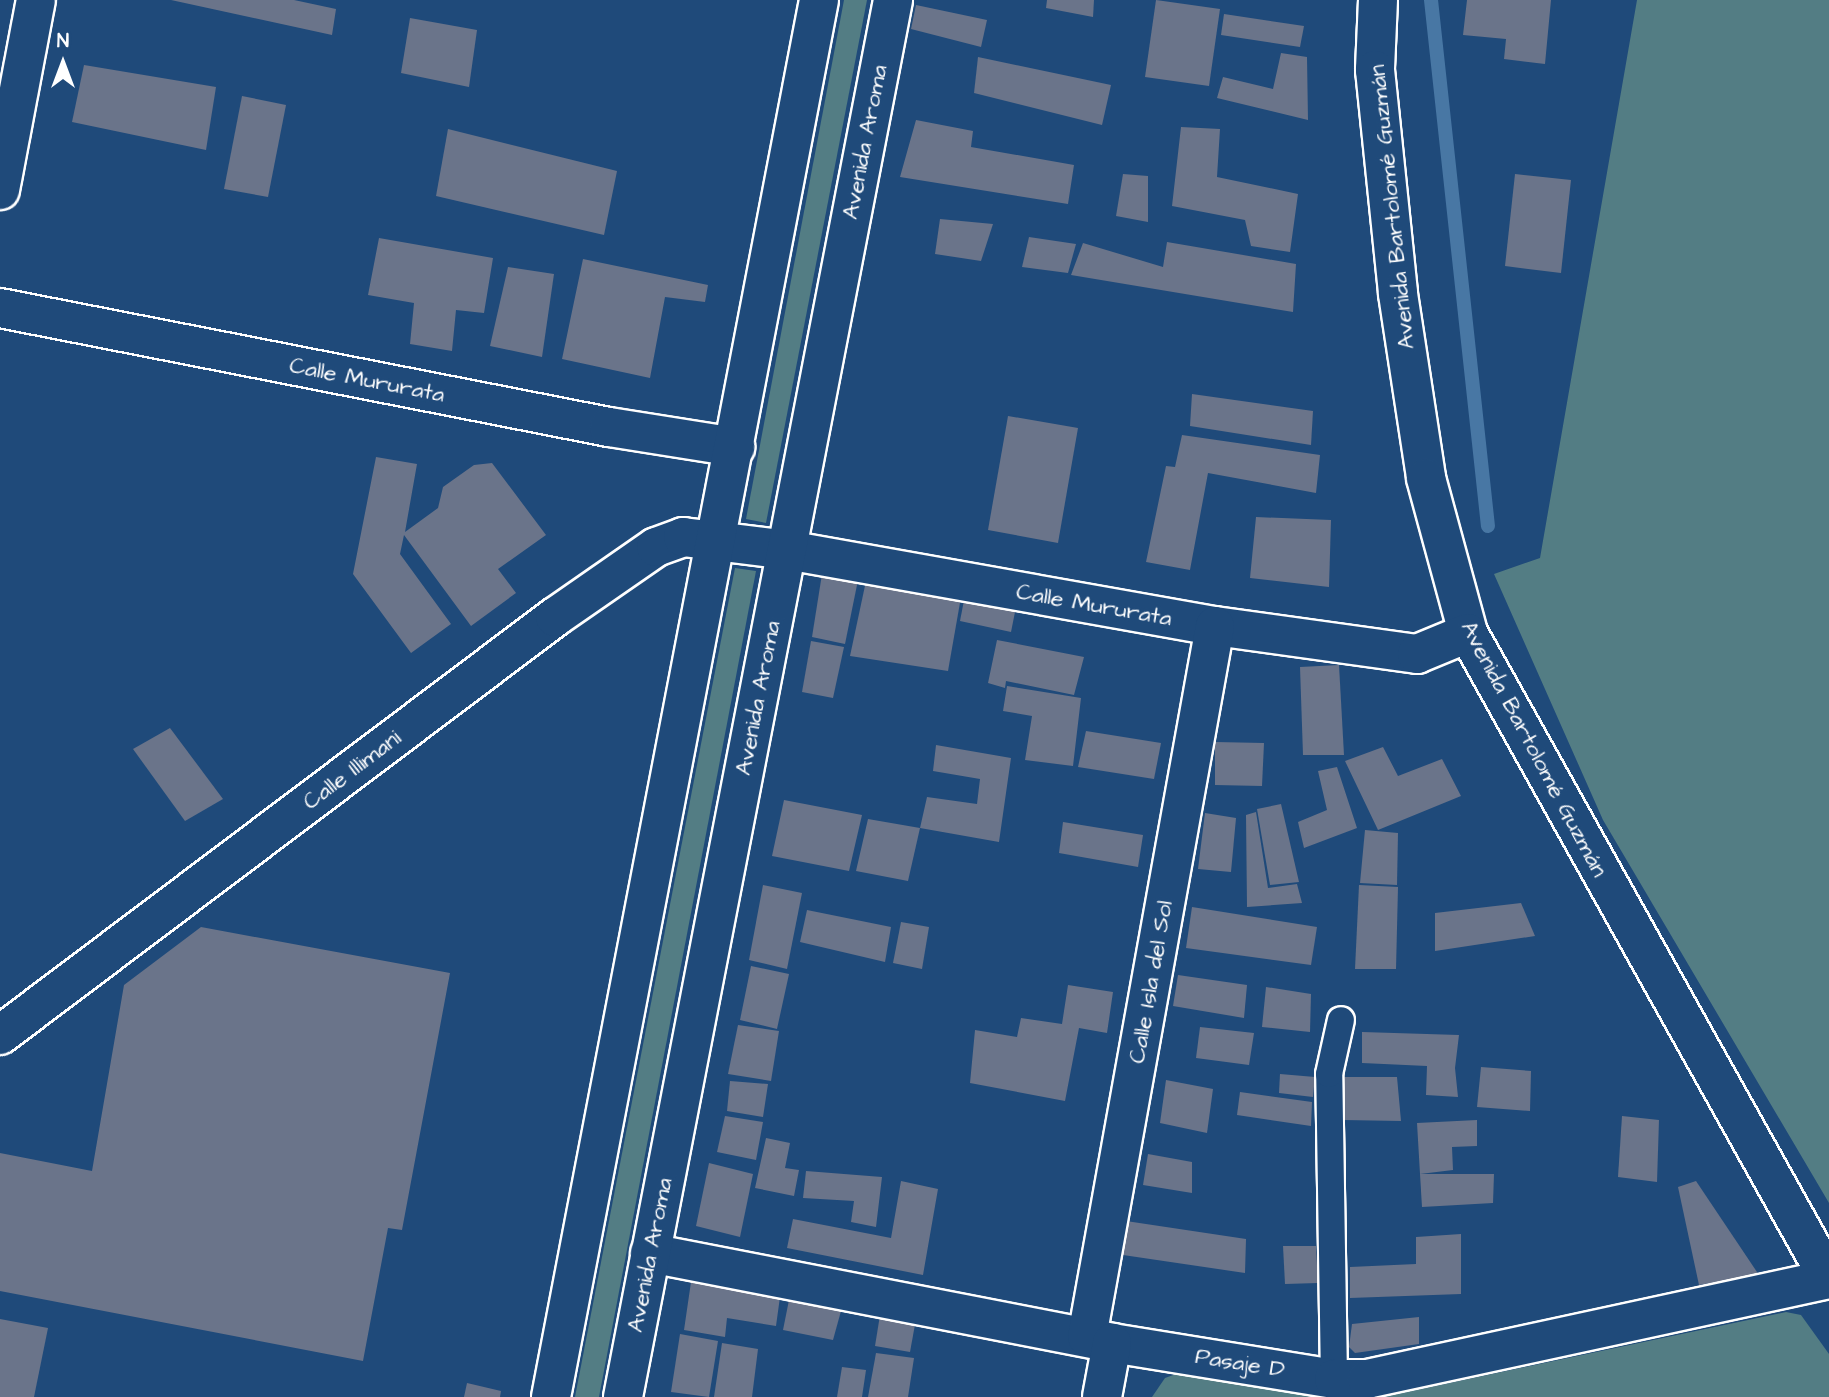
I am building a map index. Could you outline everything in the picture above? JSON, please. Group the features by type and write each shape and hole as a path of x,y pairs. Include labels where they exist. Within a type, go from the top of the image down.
{"street":[{"path":"0,190 36,0"},
{"path":"551,1397 819,0"},
{"name":"Avenida Aroma","path":"623,1397 893,0"},
{"name":"Avenida Bartolomé Guzmán","path":"1378,0 1376,70 1398,294 1426,478 1468,633 1829,1279"},
{"name":"Calle Mururata","path":"0,308 609,427 735,447"},
{"name":"Calle Illimani","path":"0,1035 646,554 684,537 717,538"},
{"name":"Calle Mururata","path":"717,538 1215,626 1416,654 1468,633"},
{"name":"Calle Isla del Sol","path":"1102,1397 1099,1340 1215,626"},
{"name":"Pasaje D","path":"650,1253 1099,1340 1334,1378 1367,1378 1829,1279"}],"lane":[{"path":"1334,1378 1329,1074 1341,1020"}],"green space":[{"path":"844,0 867,0 766,523 746,519"},
{"path":"1637,0 1829,0 1829,1203 1603,820 1494,574 1540,558"},
{"path":"735,568 756,571 599,1397 575,1397"},
{"path":"1786,1312 1801,1315 1829,1354 1829,1397 1383,1397"},
{"path":"1187,1370 1352,1397 1152,1397 1165,1378"}],"building":[{"path":"171,0 294,0 336,9 332,35"},
{"path":"1047,0 1094,0 1093,17 1046,8"},
{"path":"1156,0 1220,9 1209,86 1145,77"},
{"path":"1467,0 1551,0 1545,64 1504,59 1506,39 1463,35"},
{"path":"916,5 987,20 981,47 911,29"},
{"path":"1224,14 1304,26 1300,47 1221,35"},
{"path":"410,18 477,30 469,87 401,73"},
{"path":"1281,53 1307,57 1308,120 1217,98 1223,77 1273,89"},
{"path":"978,57 1111,85 1102,125 974,93"},
{"path":"84,65 216,87 206,150 72,122"},
{"path":"242,96 286,105 268,197 224,189"},
{"path":"916,120 973,131 971,147 1074,165 1068,204 900,177"},
{"path":"1181,127 1220,129 1217,177 1298,194 1290,252 1251,246 1245,220 1172,206"},
{"path":"448,129 617,171 604,235 436,196"},
{"path":"1123,174 1148,176 1148,222 1116,216"},
{"path":"1515,174 1571,180 1561,273 1505,266"},
{"path":"940,219 993,224 981,261 935,254"},
{"path":"1029,237 1076,244 1068,273 1022,267"},
{"path":"379,238 493,258 484,313 456,310 452,351 410,344 414,303 368,295"},
{"path":"1167,242 1296,264 1293,312 1071,275 1083,243 1163,267"},
{"path":"583,259 708,285 705,302 665,297 650,378 562,359"},
{"path":"508,267 554,274 542,357 490,346"},
{"path":"1192,394 1313,411 1311,445 1190,426"},
{"path":"1008,416 1078,428 1058,543 988,530"},
{"path":"1182,435 1320,455 1316,493 1208,473 1190,570 1146,562 1166,466 1175,467"},
{"path":"376,457 417,464 405,532 438,508 443,487 474,465 492,463 546,535 498,569 516,593 471,626 404,535 400,554 451,624 411,653 353,574"},
{"path":"1256,517 1331,520 1329,587 1250,578"},
{"path":"822,574 858,580 845,644 812,637"},
{"path":"866,581 961,597 948,671 850,656"},
{"path":"965,595 1016,607 1011,632 960,621"},
{"path":"997,640 1084,657 1074,695 1006,681 1005,688 988,683"},
{"path":"811,641 844,647 833,698 802,692"},
{"path":"1339,665 1344,755 1303,755 1300,667"},
{"path":"1007,686 1081,698 1073,766 1025,760 1032,716 1003,711"},
{"path":"170,728 223,799 185,821 133,749"},
{"path":"1086,731 1161,743 1154,779 1078,767"},
{"path":"1215,742 1264,743 1262,786 1215,785"},
{"path":"936,745 1011,758 999,842 920,828 927,797 977,804 980,779 933,771"},
{"path":"1383,747 1398,776 1442,759 1461,796 1378,830 1345,761"},
{"path":"1337,767 1357,828 1304,848 1298,822 1327,810 1318,771"},
{"path":"784,800 862,815 849,871 772,856"},
{"path":"1281,804 1299,882 1270,885 1257,809"},
{"path":"1256,812 1268,888 1297,884 1302,903 1247,907 1246,815"},
{"path":"1205,813 1236,818 1231,872 1198,869"},
{"path":"868,819 920,828 908,881 856,871"},
{"path":"1063,822 1143,835 1138,867 1059,853"},
{"path":"1365,830 1398,833 1397,885 1360,883"},
{"path":"763,885 802,893 787,969 749,960"},
{"path":"1359,885 1398,887 1396,969 1355,969"},
{"path":"1521,903 1535,936 1435,951 1435,913"},
{"path":"1192,907 1317,927 1311,965 1186,948"},
{"path":"807,910 891,927 885,962 800,942"},
{"path":"901,922 929,927 922,969 893,963"},
{"path":"201,927 450,973 402,1230 388,1228 363,1361 0,1291 0,1153 92,1171 124,985"},
{"path":"751,966 789,974 777,1029 740,1020"},
{"path":"1178,975 1247,985 1244,1018 1173,1006"},
{"path":"1068,985 1113,992 1107,1033 1079,1028 1065,1101 970,1083 975,1030 1017,1037 1021,1018 1062,1024"},
{"path":"1266,987 1311,994 1310,1032 1262,1027"},
{"path":"738,1025 779,1031 771,1081 728,1074"},
{"path":"1200,1027 1254,1033 1249,1065 1196,1058"},
{"path":"1362,1032 1459,1035 1455,1068 1458,1097 1426,1095 1427,1066 1362,1063"},
{"path":"1481,1067 1531,1071 1530,1111 1477,1107"},
{"path":"1280,1074 1315,1077 1313,1097 1279,1093"},
{"path":"1342,1077 1397,1077 1401,1121 1343,1120"},
{"path":"1166,1080 1213,1089 1207,1133 1160,1123"},
{"path":"730,1081 768,1084 763,1117 727,1111"},
{"path":"1240,1092 1312,1102 1311,1126 1237,1115"},
{"path":"725,1116 763,1122 756,1160 717,1152"},
{"path":"1622,1116 1659,1120 1657,1182 1618,1177"},
{"path":"1477,1120 1477,1146 1452,1147 1453,1170 1420,1174 1417,1123"},
{"path":"766,1138 790,1143 785,1168 799,1170 794,1196 755,1188"},
{"path":"1148,1154 1192,1162 1192,1193 1143,1185"},
{"path":"709,1163 753,1174 740,1237 696,1226"},
{"path":"806,1171 882,1177 876,1227 851,1222 854,1201 803,1198"},
{"path":"1420,1174 1494,1174 1493,1203 1422,1207"},
{"path":"901,1181 938,1189 923,1275 787,1248 793,1219 891,1238"},
{"path":"1696,1181 1759,1275 1699,1285 1678,1187"},
{"path":"1126,1221 1246,1239 1245,1273 1123,1255"},
{"path":"1461,1234 1461,1294 1350,1298 1350,1267 1416,1264 1416,1237"},
{"path":"1283,1246 1316,1246 1318,1283 1285,1284"},
{"path":"691,1282 780,1297 776,1326 727,1318 725,1337 684,1330"},
{"path":"789,1300 841,1311 833,1340 783,1330"},
{"path":"880,1315 916,1319 910,1352 875,1346"},
{"path":"1419,1317 1419,1344 1355,1353 1349,1347 1352,1324"},
{"path":"0,1319 48,1328 34,1397 0,1397"},
{"path":"680,1334 718,1341 709,1397 671,1392"},
{"path":"722,1343 758,1349 752,1397 714,1397"},
{"path":"876,1353 914,1358 908,1397 868,1397"},
{"path":"842,1367 866,1370 862,1397 837,1397"},
{"path":"467,1383 501,1391 500,1397 464,1397"}],"waterway":[{"path":"1431,0 1488,526"}]}
